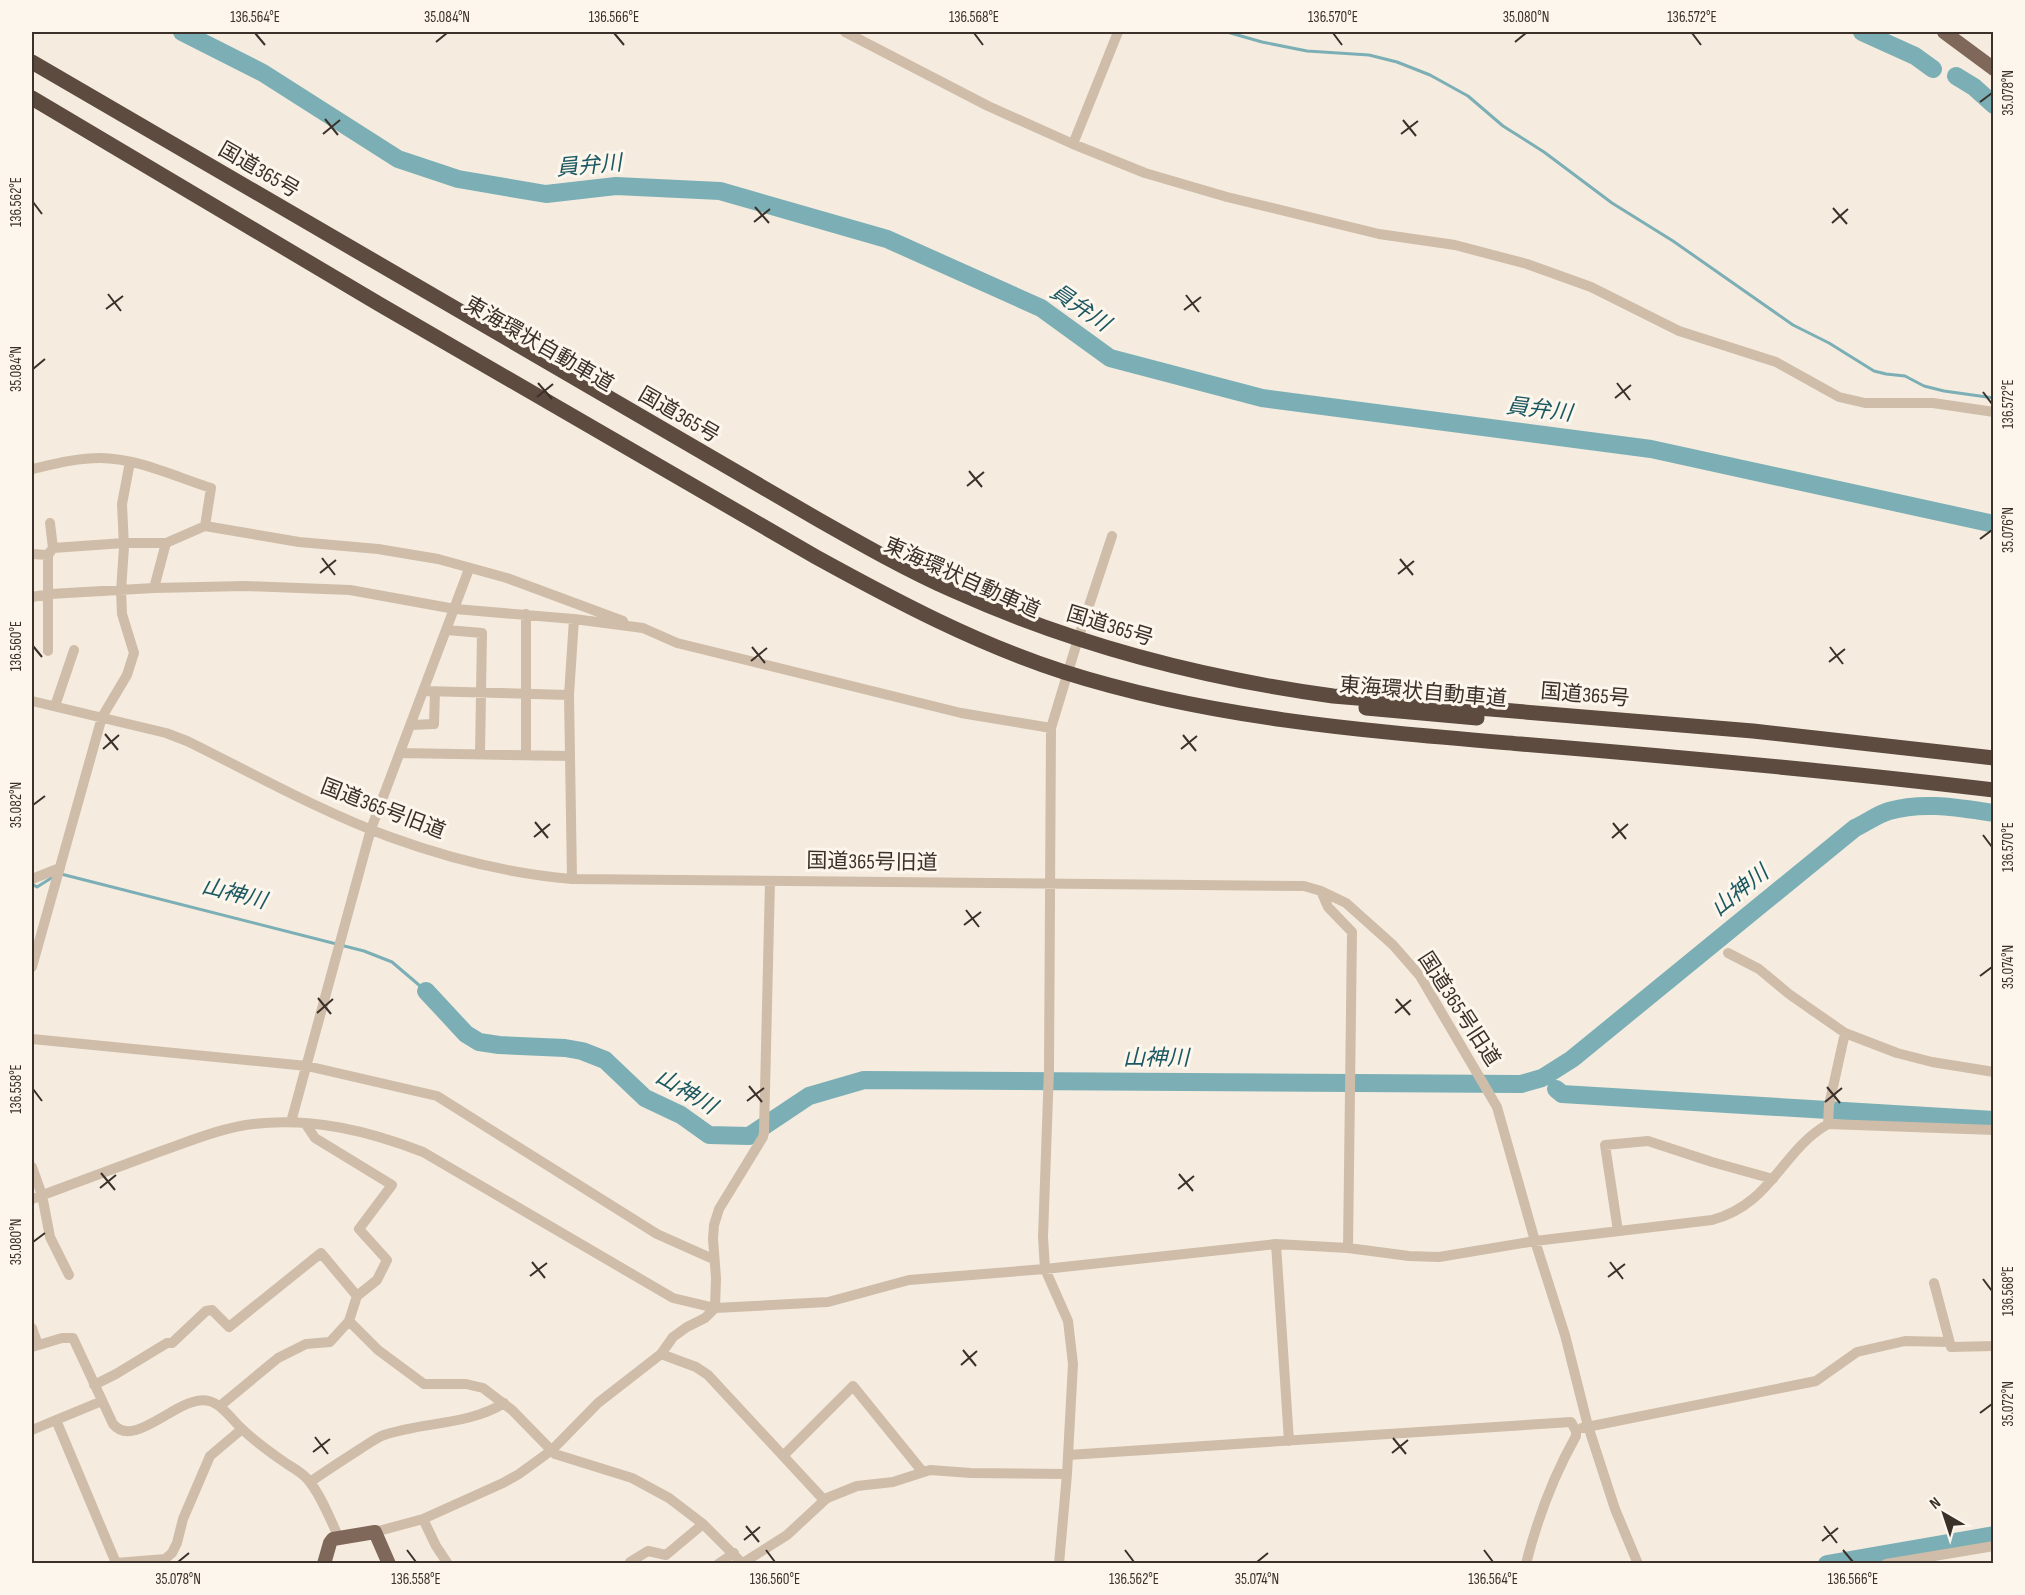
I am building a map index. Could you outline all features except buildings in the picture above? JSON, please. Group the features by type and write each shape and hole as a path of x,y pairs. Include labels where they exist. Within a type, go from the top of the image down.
{"highway":[{"name":"国道365号","path":"32,62 819,520 951,590 1030,623 1128,655 1213,676 1283,689 1753,731 1994,758"},
{"name":"東海環状自動車道","path":"32,73 813,528 881,566 1034,634 1099,656 1165,674 1240,691 1320,704 1407,713 1745,738 1994,768"},
{"path":"32,98 379,304 816,557 890,598 958,631 1023,658 1067,673 1172,701 1351,729 1745,763 1994,790"}],"main road":[{"path":"1944,32 1994,69"},
{"path":"324,1563 330,1543 339,1538 375,1532 389,1563"}],"street":[{"path":"845,32 978,101 1073,144 1145,173 1227,197 1379,234 1455,245 1527,264 1591,287 1679,331 1776,362 1839,397 1865,403 1933,403 1994,412"},
{"path":"1073,144 1118,32"},
{"path":"32,469 101,458 130,462 211,489 205,526"},
{"path":"32,967 102,717 127,675 134,653 122,614 121,591 124,543 122,504 130,462"},
{"path":"48,651 46,594 50,523"},
{"path":"32,554 124,543 165,543 205,526 299,542 378,549 438,559 507,578 643,628 676,643 952,711 1051,728"},
{"path":"1059,1563 1067,1474 1073,1349 1068,1321 1045,1269 1043,1237 1049,1069 1051,728 1112,536"},
{"path":"154,588 165,543"},
{"path":"291,1122 371,829 411,725 429,692 447,630 470,569"},
{"path":"32,597 46,594 246,585 350,590 455,609 526,614 643,628"},
{"path":"526,614 526,755"},
{"path":"572,879 569,695 574,619"},
{"path":"447,630 482,633 480,754"},
{"path":"55,706 74,650"},
{"path":"429,692 569,695"},
{"path":"411,725 434,724 429,692"},
{"name":"国道365号旧道","path":"32,701 165,733 187,741 371,829 444,854 513,871 572,879 1304,886 1346,903 1393,945 1420,976 1497,1107 1535,1241 1565,1335 1588,1426 1615,1509 1638,1563"},
{"path":"400,753 570,756"},
{"path":"32,879 60,868"},
{"path":"375,1532 423,1519 503,1483 552,1450 598,1403 661,1354 673,1337 705,1318 715,1308 714,1225 720,1209 763,1137 764,1131 770,881"},
{"path":"1321,891 1328,907 1352,932 1348,1248"},
{"path":"1728,952 1759,969 1797,1000 1845,1034 1898,1053 1932,1062 1994,1072"},
{"path":"1828,1121 1829,1106 1845,1034"},
{"path":"32,1039 307,1066 436,1096 657,1234 713,1260"},
{"path":"37,1197 206,1135 252,1124 291,1122 339,1127 383,1137 423,1152 673,1298 715,1308 828,1302 909,1280 1045,1269 1276,1244 1439,1257 1535,1241 1712,1220 1747,1205 1814,1132 1828,1121 1994,1130"},
{"path":"219,1406 278,1358 306,1344 330,1342 349,1321 357,1296 377,1280 387,1260 359,1229 392,1185 315,1138 305,1123"},
{"path":"1618,1231 1605,1145 1648,1141 1773,1179"},
{"path":"32,1167 37,1197 50,1237 69,1275"},
{"path":"1276,1244 1289,1441"},
{"path":"94,1385 167,1343 172,1344 206,1311 212,1310 228,1327 321,1253 357,1296"},
{"path":"1934,1283 1950,1347 1994,1346"},
{"path":"349,1321 378,1350 424,1384 473,1384 483,1388 504,1403 555,1454 643,1484 669,1498 703,1524 743,1563 788,1535 824,1500 857,1486 893,1482 922,1471 1067,1474"},
{"path":"32,1328 35,1346 62,1338 73,1338 117,1429 126,1432 139,1430 173,1411 201,1400 210,1401 219,1406 256,1442 302,1474 309,1482 339,1538"},
{"path":"1576,1431 1588,1426 1816,1381 1857,1352 1905,1341 1949,1342"},
{"path":"661,1354 696,1367 708,1375 824,1500"},
{"path":"783,1456 854,1386 922,1471"},
{"path":"32,1430 102,1401"},
{"path":"309,1482 381,1436 416,1426 471,1416 504,1403"},
{"path":"56,1420 115,1563 148,1559 159,1562 165,1559 175,1548 183,1519 210,1456 242,1429"},
{"path":"1068,1455 1571,1422 1576,1436 1539,1520 1526,1563"},
{"path":"423,1519 436,1546 448,1563"},
{"path":"630,1562 648,1551 666,1555 703,1524"},
{"path":"1886,1563 1994,1546"},
{"path":"718,1563 734,1553"}],"waterway":[{"name":"員弁川","path":"182,32 263,73 398,159 458,179 546,194 616,186 720,191 887,239 1041,308 1110,358 1262,398 1651,449 1994,524"},
{"path":"1227,32 1307,51 1369,55 1397,62 1430,75 1468,96 1503,126 1544,152 1612,203 1673,241 1793,325 1829,343 1874,371 1905,376 1924,386 1944,391 1994,398"},
{"path":"1862,32 1915,56 1933,69"},
{"path":"1956,76 1974,87 1994,105"},
{"name":"山神川","path":"426,991 466,1034 479,1042 565,1048 582,1051 605,1060 645,1098 681,1115 709,1135 749,1136 809,1096 864,1080 1521,1084 1542,1078 1572,1059 1855,828 1885,812 1915,806 1942,806 1994,813"},
{"name":"山神川","path":"61,874 364,951 392,962 426,991"},
{"name":"山神川","path":"32,884 37,887 53,877"},
{"name":"山神川","path":"1556,1089 1562,1094 1994,1120"},
{"path":"1827,1564 1994,1535"}]}
